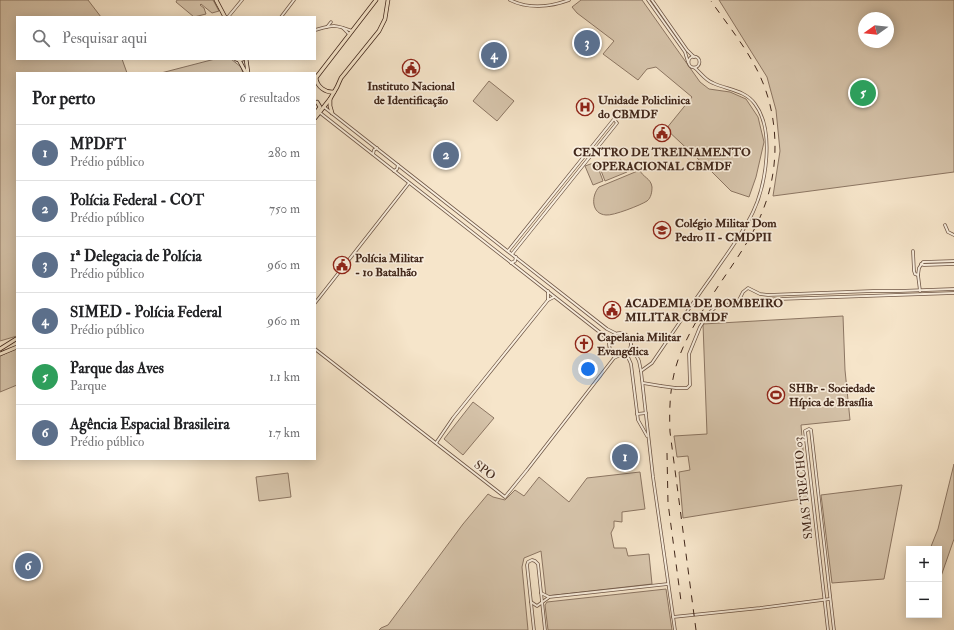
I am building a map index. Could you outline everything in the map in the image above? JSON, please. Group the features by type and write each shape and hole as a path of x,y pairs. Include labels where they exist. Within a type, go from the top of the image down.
{"main road":[{"path":"216,0 224,16"},
{"path":"316,78 376,0"},
{"path":"316,117 330,99 341,78 384,23 388,0"},
{"path":"237,60 246,72"},
{"path":"245,60 247,72"},
{"path":"316,81 324,89 329,92 334,92"},
{"path":"330,99 332,113"},
{"path":"316,101 324,107"},
{"path":"316,101 320,107 316,113"},
{"path":"0,348 16,340"},
{"path":"0,354 16,347"}],"street":[{"path":"229,16 242,0"},
{"path":"282,16 294,0"},
{"path":"510,0 527,5 543,6 553,5 569,0"},
{"path":"641,371 652,363 748,221 760,194 766,158 764,122 757,106 744,94 733,89 714,84 695,68 690,66 684,52 648,0"},
{"path":"652,0 687,50 699,60 698,65 700,72"},
{"path":"326,27 331,22"},
{"path":"316,30 336,26 352,31"},
{"path":"342,27 349,34"},
{"path":"688,62 690,58 694,56"},
{"path":"695,68 698,65"},
{"path":"324,107 607,329 615,333 621,332 627,334 631,339 641,371 648,437 675,630"},
{"path":"320,112 602,334 609,342 610,348 614,353 628,357 631,364 637,414 639,422 648,437"},
{"path":"508,251 614,119 617,122 512,254"},
{"path":"610,124 613,127"},
{"path":"373,154 374,150 378,148"},
{"path":"394,171 397,169 398,165"},
{"path":"316,302 409,182"},
{"path":"561,185 565,187"},
{"path":"435,203 439,202 440,198"},
{"path":"539,212 543,215"},
{"path":"945,225 948,232 954,235"},
{"path":"483,240 483,236 487,235"},
{"path":"520,236 525,237"},
{"path":"913,251 914,271 915,274 918,275"},
{"path":"511,263 515,261 516,257"},
{"path":"920,291 918,275 921,264 954,262"},
{"path":"739,300 746,289 768,295 866,291 954,290"},
{"path":"548,291 548,300"},
{"path":"752,300 755,296 754,292"},
{"path":"642,382 661,386 687,388 690,385 689,354 704,319 718,305 728,301 954,293"},
{"path":"741,295 746,300"},
{"path":"436,443 453,418 548,300 554,297"},
{"path":"572,310 577,304"},
{"path":"609,342 612,335 615,333"},
{"path":"624,355 629,351 632,345"},
{"name":"SPO","path":"316,350 503,496 506,496 614,358 620,355"},
{"path":"614,353 614,358"},
{"path":"637,414 646,413"},
{"name":"SMAS TRECHO 03","path":"828,630 805,431 809,429 811,430 834,630"},
{"path":"819,555 825,555"},
{"path":"534,630 527,565 528,562 532,560 538,564 545,630"},
{"path":"541,593 548,597 668,584"},
{"path":"531,602 538,606 548,597"},
{"path":"673,617 760,608 830,598"}],"shaded area":[{"path":"0,0 88,0 100,16 16,16 16,60 122,60 127,72 16,72 16,336 0,341"},
{"path":"177,0 213,0 219,11 212,13 201,4 200,5 204,8 206,14 193,16 176,2"},
{"path":"581,0 642,0 700,82 709,89 730,92 746,99 758,117 764,142 756,177 749,197 731,191 666,129 692,97 656,67 647,69 638,80 603,54 614,41 577,13 572,7"},
{"path":"719,0 954,0 954,172 773,196 780,151 776,110 767,77"},
{"path":"211,60 232,60 241,67 243,72 165,72"},
{"path":"489,81 514,101 497,121 473,101"},
{"path":"621,160 627,172 605,181 600,168"},
{"path":"596,162 603,181 593,185 585,166"},
{"path":"640,170 652,187 648,200 615,214 606,215 597,211 594,200 596,191 599,187"},
{"name":"SHBr - Sociedade Hípica de Brasília","path":"843,316 845,370 850,420 801,425 807,498 683,518 679,472 690,470 688,456 677,457 674,436 707,434 703,324"},
{"path":"16,348 16,385 0,392 0,356"},
{"path":"473,402 494,418 463,455 444,439"},
{"path":"954,464 954,539 942,573 942,546 931,546 938,529"},
{"path":"640,472 645,509 622,512 622,522 614,521 614,527 611,533 614,548 626,548 628,556 649,554 652,584 546,596 541,551 524,558 522,567 528,630 379,630 388,625 463,524 488,494 505,500 515,490 524,496 539,477 569,502 587,478"},
{"path":"288,473 291,497 259,501 256,477"},
{"path":"902,485 884,579 832,583 821,495"},
{"path":"666,589 672,630 548,630 545,605 547,602"}],"railway":[{"path":"696,630 670,432 672,387 675,369 690,333 747,242 763,210 772,179 775,146 772,114 763,83 746,51 711,1"},
{"path":"667,453 668,503 681,601"}],"place":[{"name":"1ª Delegacia de Polícia","path":"587,43"},
{"name":"SIMED - Polícia Federal","path":"494,55"},
{"name":"Instituto Nacional de Identificação","path":"411,68"},
{"name":"Parque das Aves","path":"863,93"},
{"name":"Unidade Policlinica do CBMDF","path":"585,107"},
{"name":"CENTRO DE TREINAMENTO OPERACIONAL CBMDF","path":"662,133"},
{"name":"Polícia Federal - COT","path":"446,155"},
{"name":"Colégio Militar Dom Pedro II - CMDPII","path":"662,230"},
{"name":"Polícia Militar - 1o Batalhão","path":"342,265"},
{"name":"ACADEMIA DE BOMBEIRO MILITAR CBMDF","path":"612,310"},
{"name":"Capelania Militar Evangélica","path":"584,344"},
{"name":"SHBr - Sociedade Hípica de Brasília","path":"776,395"},
{"name":"MPDFT","path":"625,457"},
{"name":"Agência Espacial Brasileira","path":"28,566"}]}
